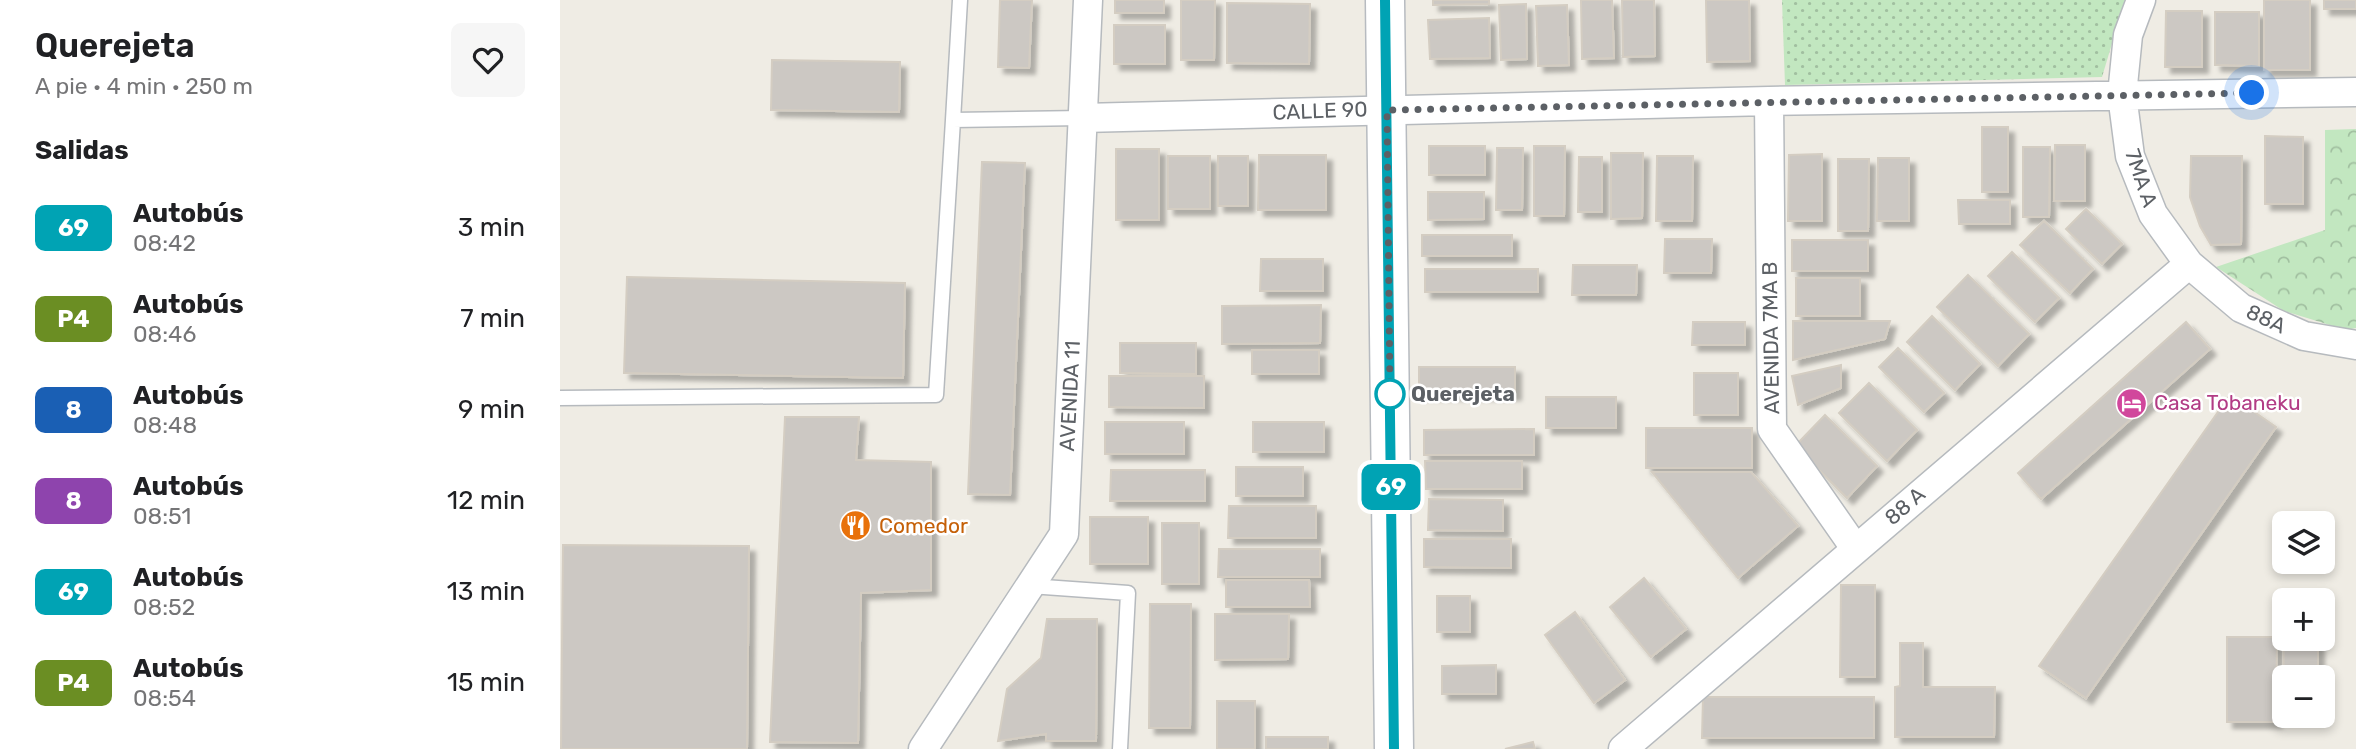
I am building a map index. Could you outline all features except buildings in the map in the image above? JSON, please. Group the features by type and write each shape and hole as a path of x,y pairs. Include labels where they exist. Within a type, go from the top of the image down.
{"main road":[{"path":"1385,0 1394,749"}],"street":[{"name":"AVENIDA 11","path":"923,749 1064,534 1088,0"},
{"name":"7MA A","path":"2141,0 2129,35 2122,95 2130,156 2152,214 2189,264"},
{"name":"CALLE 90","path":"1083,118 1769,101 2356,92"},
{"name":"AVENIDA 7MA B","path":"1769,101 1772,429 1855,548"},
{"name":"88A","path":"2189,264 2241,308 2304,336 2356,345"},
{"name":"88 A","path":"1623,749 2189,264"}],"lane":[{"path":"560,398 936,395 960,0"},
{"path":"953,120 1083,118"},
{"path":"1030,586 1128,593 1120,749"}],"green space":[{"path":"1782,0 2125,0 2102,77 1785,85"},
{"path":"2356,129 2356,328 2346,330 2284,311 2216,267 2325,230 2325,130"}],"bus line":[{"name":"69","path":"1385,0 1394,749"}],"place":[{"name":"Querejeta","path":"1390,394"},
{"name":"Casa Tobaneku","path":"2131,403"},
{"name":"Comedor","path":"856,526"}],"route":[{"path":"1390,394 1387,110 2252,93"}]}
